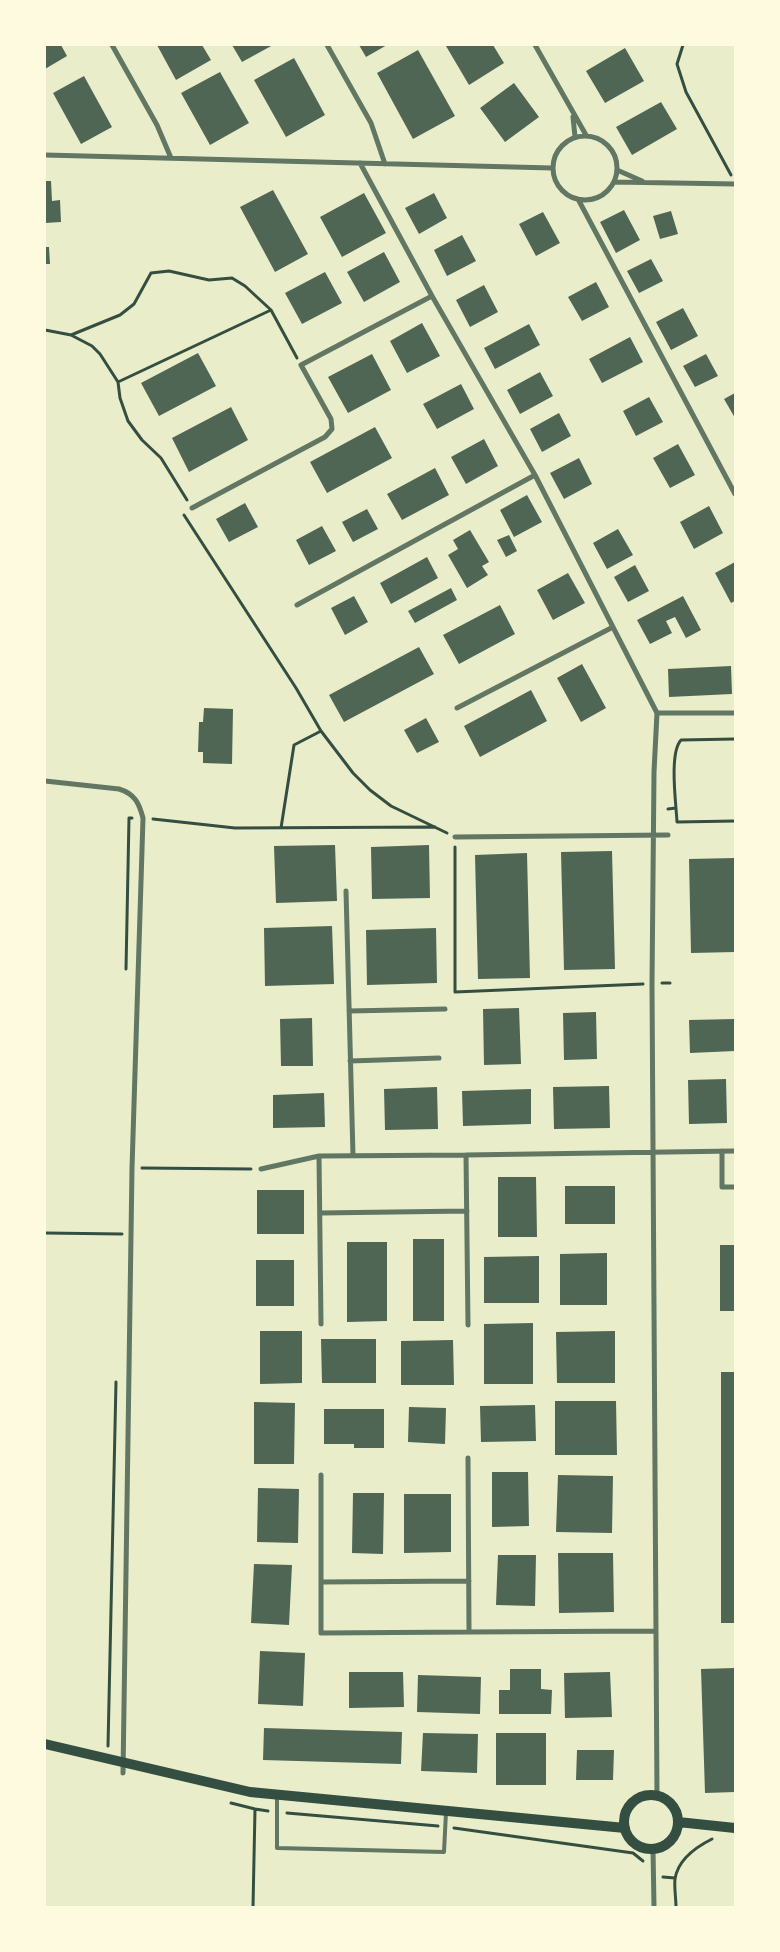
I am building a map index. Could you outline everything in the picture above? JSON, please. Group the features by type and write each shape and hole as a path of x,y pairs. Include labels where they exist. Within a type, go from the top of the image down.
{"main road":[{"path":"45,1744 250,1792 624,1828"},
{"path":"657,1796 674,1809 678,1822 673,1838 667,1844 652,1849 638,1846 632,1841 624,1828 624,1819 632,1803 639,1798 657,1796"},
{"path":"678,1822 735,1828"}],"street":[{"path":"112,45 157,125 170,158"},
{"path":"327,45 371,123 385,164"},
{"path":"535,45 586,135"},
{"path":"573,114 575,137"},
{"path":"586,135 596,137 605,142 612,150 616,159 617,170 614,182 608,191 599,197 588,200 568,195 560,188 554,179 552,168 558,149 575,137 586,135"},
{"path":"45,154 552,168"},
{"path":"360,163 432,296 535,475 657,713 652,984 657,1796"},
{"path":"617,170 644,182"},
{"path":"614,182 735,183"},
{"path":"578,199 735,494"},
{"path":"192,508 325,437 332,429 331,420 301,365 432,296"},
{"path":"297,605 535,475"},
{"path":"457,708 613,627"},
{"path":"657,713 735,712"},
{"path":"45,781 120,789 130,793 137,800 143,818 132,1168 123,1774"},
{"path":"455,837 668,836"},
{"path":"346,891 353,1156"},
{"path":"349,1011 445,1009"},
{"path":"350,1061 439,1058"},
{"path":"722,1151 722,1187 735,1187"},
{"path":"262,1169 319,1156 735,1151"},
{"path":"466,1155 468,1325"},
{"path":"319,1156 321,1324"},
{"path":"320,1213 467,1211"},
{"path":"468,1458 469,1632"},
{"path":"320,1475 321,1633 656,1631"},
{"path":"321,1582 469,1581"},
{"path":"652,1849 654,1907"}],"lane":[{"path":"277,1795 277,1848 444,1852 446,1812"}],"path":[{"path":"683,45 677,64 686,92 735,183"},
{"path":"71,335 120,315 134,304 151,273 169,271 209,280 232,278 245,286 271,310 301,365"},
{"path":"118,382 271,310"},
{"path":"45,330 71,335 92,346 108,364 118,382 120,398 128,421 142,440 161,458 192,508 182,512 296,688 321,731 353,773 370,790 391,806 455,837 455,992 639,984"},
{"path":"281,828 294,745 321,731"},
{"path":"735,739 681,740 677,745 675,758 677,822 735,821"},
{"path":"668,809 676,808"},
{"path":"143,818 235,828 435,827"},
{"path":"132,1168 262,1169"},
{"path":"45,1234 131,1234"},
{"path":"253,1907 255,1809"},
{"path":"454,1828 633,1853 640,1857 646,1865"},
{"path":"676,1907 675,1878 685,1857 698,1846 714,1838"}],"building":[{"path":"45,45 61,45 67,56 45,69"},
{"path":"157,45 202,45 211,60 176,80"},
{"path":"232,45 273,45 242,62"},
{"path":"359,45 387,45 366,57"},
{"path":"493,45 504,63 469,85 446,46"},
{"path":"625,48 644,81 605,103 586,71"},
{"path":"418,50 455,116 413,139 377,73"},
{"path":"294,58 325,115 286,137 254,80"},
{"path":"220,72 249,123 210,145 181,93"},
{"path":"84,76 112,127 81,144 53,93"},
{"path":"514,83 539,117 505,142 480,108"},
{"path":"661,102 677,129 632,155 616,127"},
{"path":"45,181 51,181 52,201 60,200 61,222 45,223"},
{"path":"273,190 308,254 275,272 240,207"},
{"path":"364,193 386,233 342,257 320,217"},
{"path":"434,193 447,218 419,234 405,208"},
{"path":"624,210 640,240 616,253 600,222"},
{"path":"671,211 678,234 660,239 653,216"},
{"path":"543,212 560,243 536,256 519,224"},
{"path":"462,235 476,261 447,276 434,250"},
{"path":"45,247 49,247 50,264 45,264"},
{"path":"384,252 400,282 364,302 347,272"},
{"path":"651,259 663,281 639,293 627,271"},
{"path":"325,272 342,303 302,324 285,293"},
{"path":"596,282 609,307 582,321 568,297"},
{"path":"484,285 498,312 470,327 456,300"},
{"path":"683,308 698,336 671,350 656,322"},
{"path":"422,323 440,356 407,373 390,341"},
{"path":"529,324 540,345 495,369 484,348"},
{"path":"630,337 643,362 602,383 589,359"},
{"path":"198,353 216,386 159,416 141,383"},
{"path":"372,354 391,390 348,413 328,377"},
{"path":"706,354 718,376 695,387 683,366"},
{"path":"540,372 553,396 520,414 507,390"},
{"path":"461,384 474,409 437,429 423,404"},
{"path":"735,393 735,418 724,399"},
{"path":"649,397 663,422 636,436 623,411"},
{"path":"231,407 248,440 189,472 172,438"},
{"path":"559,413 571,436 542,452 530,429"},
{"path":"375,427 392,458 327,493 310,462"},
{"path":"484,439 498,466 466,484 451,457"},
{"path":"678,444 695,475 670,488 653,458"},
{"path":"579,458 592,484 564,499 550,473"},
{"path":"435,468 449,495 402,520 387,494"},
{"path":"527,495 542,522 514,537 500,510"},
{"path":"245,503 258,527 229,542 216,519"},
{"path":"709,506 723,533 694,549 680,522"},
{"path":"367,509 378,529 353,542 342,522"},
{"path":"322,526 336,551 309,565 296,540"},
{"path":"618,529 633,555 607,569 593,543"},
{"path":"470,530 489,562 482,566 488,575 467,588 448,555 458,549 453,540"},
{"path":"509,535 517,551 506,557 497,540"},
{"path":"427,557 438,578 391,604 380,583"},
{"path":"735,562 735,601 731,603 715,573"},
{"path":"635,565 649,591 628,602 614,577"},
{"path":"568,573 585,603 553,620 537,590"},
{"path":"451,588 457,600 415,623 408,611"},
{"path":"354,596 368,622 345,635 331,608"},
{"path":"683,596 701,630 686,638 675,617 666,621 672,633 650,644 637,620"},
{"path":"500,605 515,634 459,664 443,635"},
{"path":"419,647 434,674 344,722 329,695"},
{"path":"582,664 606,708 581,722 557,678"},
{"path":"731,666 732,694 669,697 668,669"},
{"path":"531,690 547,721 480,757 464,726"},
{"path":"204,708 233,709 232,764 203,763 203,752 198,752 199,722 203,722"},
{"path":"426,718 439,742 417,753 404,730"},
{"path":"335,845 337,901 276,903 274,846"},
{"path":"429,845 430,898 372,899 371,847"},
{"path":"612,851 615,969 564,970 561,852"},
{"path":"527,853 530,978 478,979 475,855"},
{"path":"735,858 735,952 691,953 689,859"},
{"path":"332,926 334,984 265,986 264,928"},
{"path":"436,928 437,983 367,985 366,930"},
{"path":"519,1008 521,1064 484,1065 483,1009"},
{"path":"596,1012 597,1059 564,1060 563,1013"},
{"path":"312,1018 313,1066 281,1066 280,1019"},
{"path":"735,1019 735,1051 690,1053 689,1020"},
{"path":"726,1079 727,1123 689,1124 688,1080"},
{"path":"609,1086 610,1128 554,1129 553,1087"},
{"path":"437,1087 438,1129 385,1130 384,1089"},
{"path":"531,1089 531,1124 463,1126 462,1091"},
{"path":"324,1093 325,1127 273,1128 273,1095"},
{"path":"498,1177 536,1177 537,1237 498,1237"},
{"path":"565,1186 615,1186 615,1224 565,1224"},
{"path":"257,1190 304,1190 304,1234 257,1234"},
{"path":"413,1239 444,1239 444,1321 413,1321"},
{"path":"347,1242 387,1242 387,1321 347,1322"},
{"path":"720,1245 735,1245 735,1311 720,1311"},
{"path":"607,1253 607,1305 560,1305 560,1254"},
{"path":"539,1256 539,1303 484,1303 484,1257"},
{"path":"256,1260 294,1260 294,1306 256,1306"},
{"path":"533,1323 533,1384 484,1384 484,1324"},
{"path":"260,1331 302,1331 302,1383 260,1384"},
{"path":"615,1331 615,1383 557,1383 556,1332"},
{"path":"321,1339 376,1339 376,1383 322,1383"},
{"path":"453,1340 454,1385 401,1385 401,1341"},
{"path":"721,1372 735,1372 735,1623 721,1623"},
{"path":"555,1401 616,1401 617,1455 555,1455"},
{"path":"254,1402 295,1403 294,1464 254,1464"},
{"path":"535,1405 536,1441 481,1442 480,1406"},
{"path":"409,1407 446,1408 445,1444 408,1442"},
{"path":"324,1409 384,1409 384,1448 354,1448 354,1444 324,1444"},
{"path":"492,1472 528,1472 529,1526 492,1527"},
{"path":"558,1475 613,1476 612,1533 556,1532"},
{"path":"258,1488 299,1489 298,1543 257,1542"},
{"path":"353,1493 384,1493 383,1554 352,1553"},
{"path":"404,1494 451,1494 451,1552 404,1553"},
{"path":"558,1553 613,1553 614,1612 559,1613"},
{"path":"498,1555 536,1555 535,1606 496,1605"},
{"path":"254,1564 292,1565 289,1625 251,1623"},
{"path":"260,1651 305,1653 303,1706 258,1704"},
{"path":"735,1668 735,1792 705,1793 701,1669"},
{"path":"510,1669 541,1669 541,1689 552,1690 551,1714 499,1714 499,1690 510,1690"},
{"path":"349,1672 403,1672 404,1707 349,1708"},
{"path":"610,1672 612,1717 565,1718 564,1673"},
{"path":"418,1675 481,1677 480,1714 417,1712"},
{"path":"264,1728 402,1732 401,1764 263,1760"},
{"path":"423,1733 478,1734 477,1773 421,1771"},
{"path":"496,1733 546,1733 546,1785 496,1785"},
{"path":"577,1750 614,1750 613,1780 576,1780"}]}
